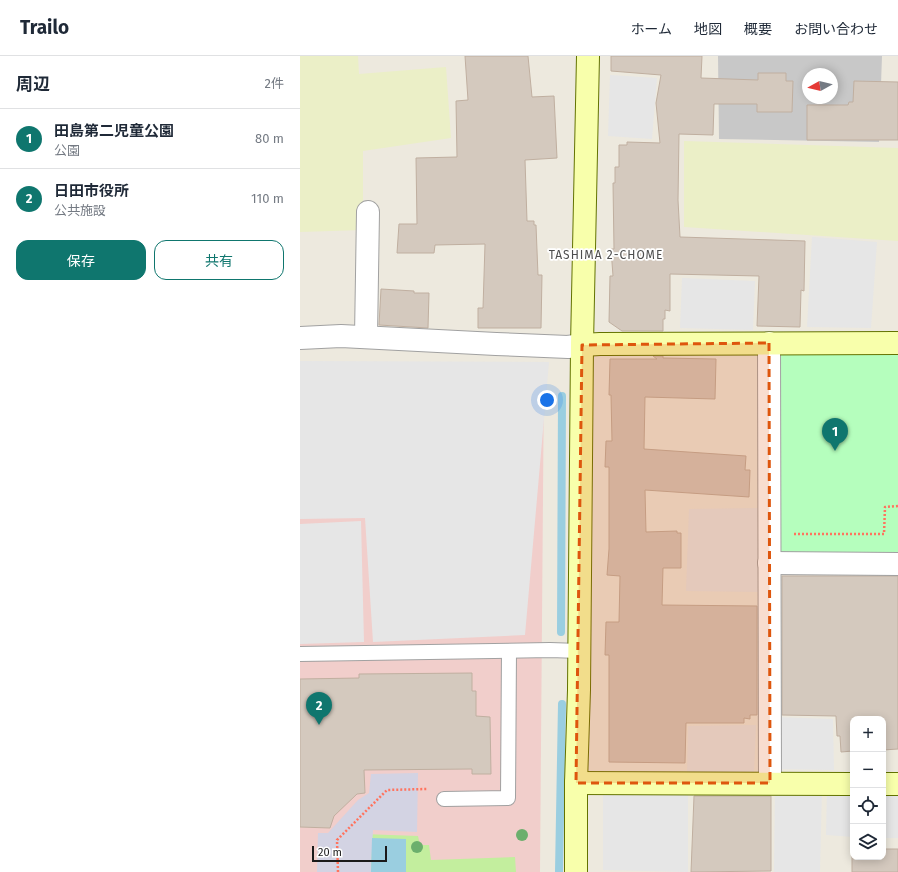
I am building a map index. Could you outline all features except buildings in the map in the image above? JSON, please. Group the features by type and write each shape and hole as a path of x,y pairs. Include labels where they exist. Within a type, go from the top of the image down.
{"street":[{"path":"576,872 582,345 588,56"},
{"path":"366,337 368,212"},
{"path":"300,338 341,336 568,347 600,344 898,343"},
{"path":"769,343 770,783"},
{"path":"769,564 898,564"},
{"path":"576,783 850,784"},
{"path":"886,784 898,784"}],"lane":[{"path":"300,654 509,650 579,651"},
{"path":"439,794 508,798 509,650"}],"path":[{"path":"769,534 884,534 884,507 898,506"},
{"path":"338,872 337,840 387,790 439,794"}],"highlighted area":[{"path":"769,343 770,783 576,783 582,345"}],"shaded area":[{"path":"718,56 882,56 879,142 719,139"},
{"path":"610,75 657,78 652,139 608,136"},
{"path":"812,237 877,242 871,328 807,327"},
{"path":"682,278 755,281 753,330 680,328"},
{"path":"300,361 549,362 525,635 373,642 365,518 300,519"},
{"path":"300,369 544,370 540,872 300,872"},
{"path":"761,508 760,592 686,591 689,509"},
{"path":"361,521 364,642 300,644 300,524"},
{"path":"775,717 833,719 834,770 776,769"},
{"path":"756,725 754,772 687,773 688,726"},
{"path":"418,773 417,832 373,830 371,872 317,872 318,833 328,833 358,800 369,793 371,774"},
{"path":"775,786 822,788 820,872 774,872"},
{"path":"688,787 688,872 603,870 603,788"},
{"path":"827,788 850,788 850,837 826,835"},
{"path":"886,789 898,789 898,838 886,838"}],"green space":[{"path":"300,56 358,56 359,74 446,67 451,138 363,151 363,230 300,232"},
{"path":"684,141 898,148 898,241 684,227"},
{"path":"772,346 898,346 898,558 773,557"},
{"path":"363,834 418,836 420,845 429,845 431,860 515,857 516,872 364,872"}],"water":[{"path":"372,838 406,839 406,872 371,872"}],"waterway":[{"path":"561,632 562,396"},
{"path":"559,872 562,704"}],"place":[{"name":"田島第二児童公園","path":"835,451"},
{"name":"日田市役所","path":"319,725"}],"district":[{"name":"TASHIMA 2-CHOME","path":"606,255"}]}
